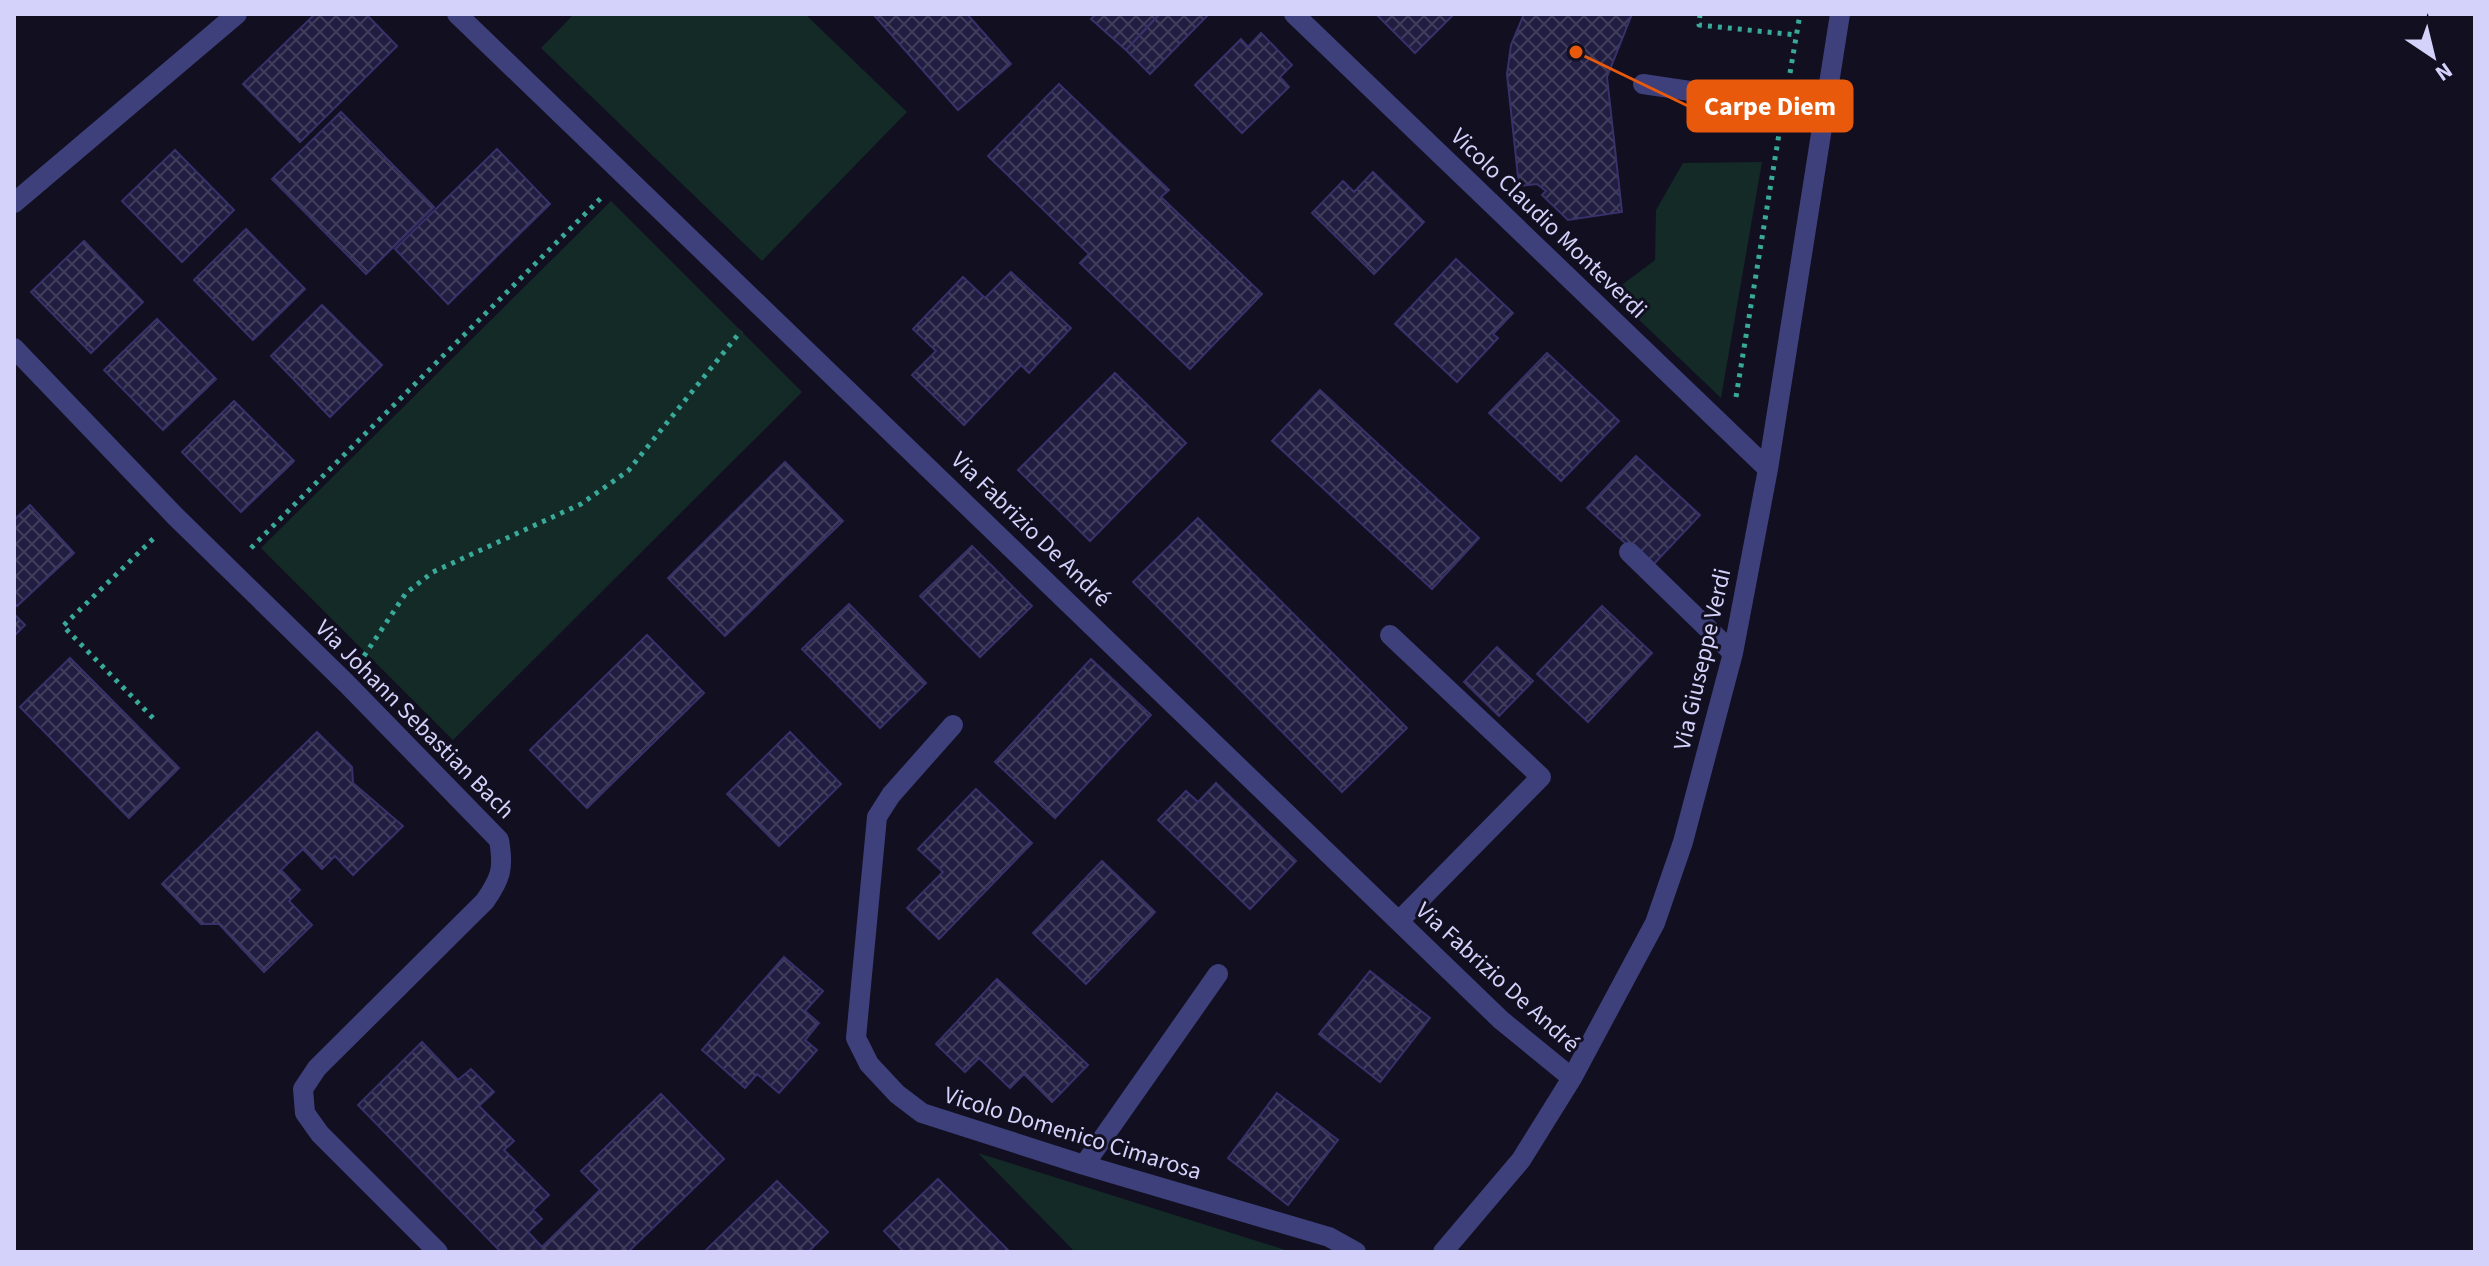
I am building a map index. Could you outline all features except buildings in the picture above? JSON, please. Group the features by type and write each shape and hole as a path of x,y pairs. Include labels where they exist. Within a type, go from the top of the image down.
{"street":[{"path":"14,203 237,14"},
{"name":"Via Fabrizio De André","path":"457,14 1501,1020 1572,1078"},
{"name":"Vicolo Claudio Monteverdi","path":"1294,14 1768,469"},
{"name":"Via Giuseppe Verdi","path":"1443,1252 1521,1160 1572,1078 1655,923 1683,842 1733,653 1768,469 1840,14"},
{"path":"1643,84 1784,105 1823,114"},
{"name":"Via Johann Sebastian Bach","path":"14,348 176,517 347,684 499,840 502,859 499,881 485,901 317,1068 303,1089 305,1113 320,1134 438,1252"},
{"path":"1629,552 1733,653"},
{"path":"1390,635 1541,777 1399,921"},
{"name":"Vicolo Domenico Cimarosa","path":"953,725 891,795 877,817 856,1038 869,1064 897,1094 922,1113 1084,1165 1329,1237 1356,1252"},
{"path":"1084,1165 1218,974"}],"path":[{"path":"1700,14 1699,25 1797,35"},
{"path":"1730,434 1800,14"},
{"path":"230,569 624,175"},
{"path":"347,684 406,593 433,572 581,504 628,471 741,332 769,314"},
{"path":"153,718 63,626 176,517"}],"green space":[{"path":"574,14 805,14 907,112 762,261 541,48"},
{"path":"1762,162 1721,398 1611,293 1655,260 1656,210 1683,163"},
{"path":"611,201 802,392 453,740 261,548"},
{"path":"978,1153 1292,1252 1075,1252"}],"place":[{"name":"Carpe Diem","path":"1576,52"}]}
